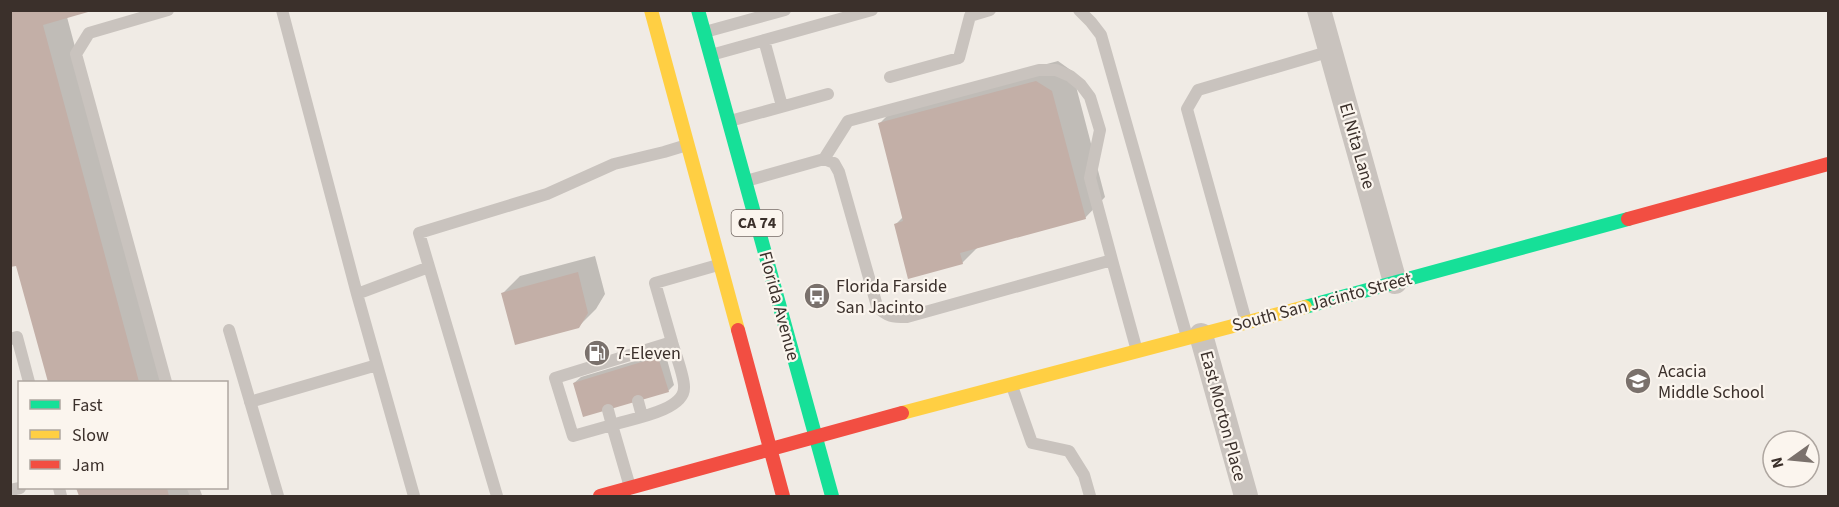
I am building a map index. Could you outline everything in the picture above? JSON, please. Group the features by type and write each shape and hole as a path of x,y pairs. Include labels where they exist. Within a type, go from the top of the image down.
{"main road":[{"name":"CA 74","path":"651,10 783,496"},
{"name":"Florida Avenue","path":"698,10 832,496"},
{"name":"South San Jacinto Street","path":"609,495 815,436 1828,164"}],"street":[{"name":"El Nita Lane","path":"1319,10 1395,282"},
{"name":"East Morton Place","path":"1194,336 1245,496"}],"lane":[{"path":"166,381 76,54 89,33 168,10"},
{"path":"282,10 357,294 414,496"},
{"path":"704,32 785,10"},
{"path":"711,55 872,10"},
{"path":"890,77 959,58 967,13 990,10"},
{"path":"1079,10 1101,35 1194,336"},
{"path":"764,40 782,106"},
{"path":"1246,322 1187,109 1198,90 1331,51"},
{"path":"824,159 848,121 1039,70 1056,70 1070,76 1090,97 1100,130 1090,178 1137,351"},
{"path":"729,121 828,94"},
{"path":"497,496 419,233 547,194 614,164 688,144"},
{"path":"745,181 824,159 834,163 839,172 877,306 882,313 891,317 907,317 1112,260"},
{"path":"672,342 627,361 555,378 573,436 673,407 681,400 685,388 672,342 655,283 720,264"},
{"path":"357,294 429,267"},
{"path":"229,330 278,496"},
{"path":"10,339 16,337 29,381"},
{"path":"250,402 377,365"},
{"path":"1011,385 1032,443 1069,451 1084,475 1090,496"},
{"path":"638,401 642,416"},
{"path":"608,410 630,488"}],"building":[{"path":"10,10 95,10 43,25 139,381 48,381 16,266 10,267"},
{"path":"1036,81 1052,91 1086,219 960,253 963,264 908,279 894,224 903,221 878,123"},
{"path":"578,272 588,313 579,328 515,345 501,293"},
{"path":"658,357 669,392 583,417 573,383"},
{"path":"76,489 167,489 169,496 79,496"}],"traffic: fast":[{"path":"698,10 832,496"},
{"path":"1305,307 1628,219"}],"traffic: slow":[{"path":"651,10 738,330"},
{"path":"902,413 1305,307"}],"traffic: jam":[{"path":"1628,219 1828,164"},
{"path":"738,330 783,496"},
{"path":"600,496 902,413"}],"place":[{"name":"Florida Farside San Jacinto","path":"817,296"},
{"name":"7-Eleven","path":"597,353"},
{"name":"Acacia Middle School","path":"1638,381"}]}
